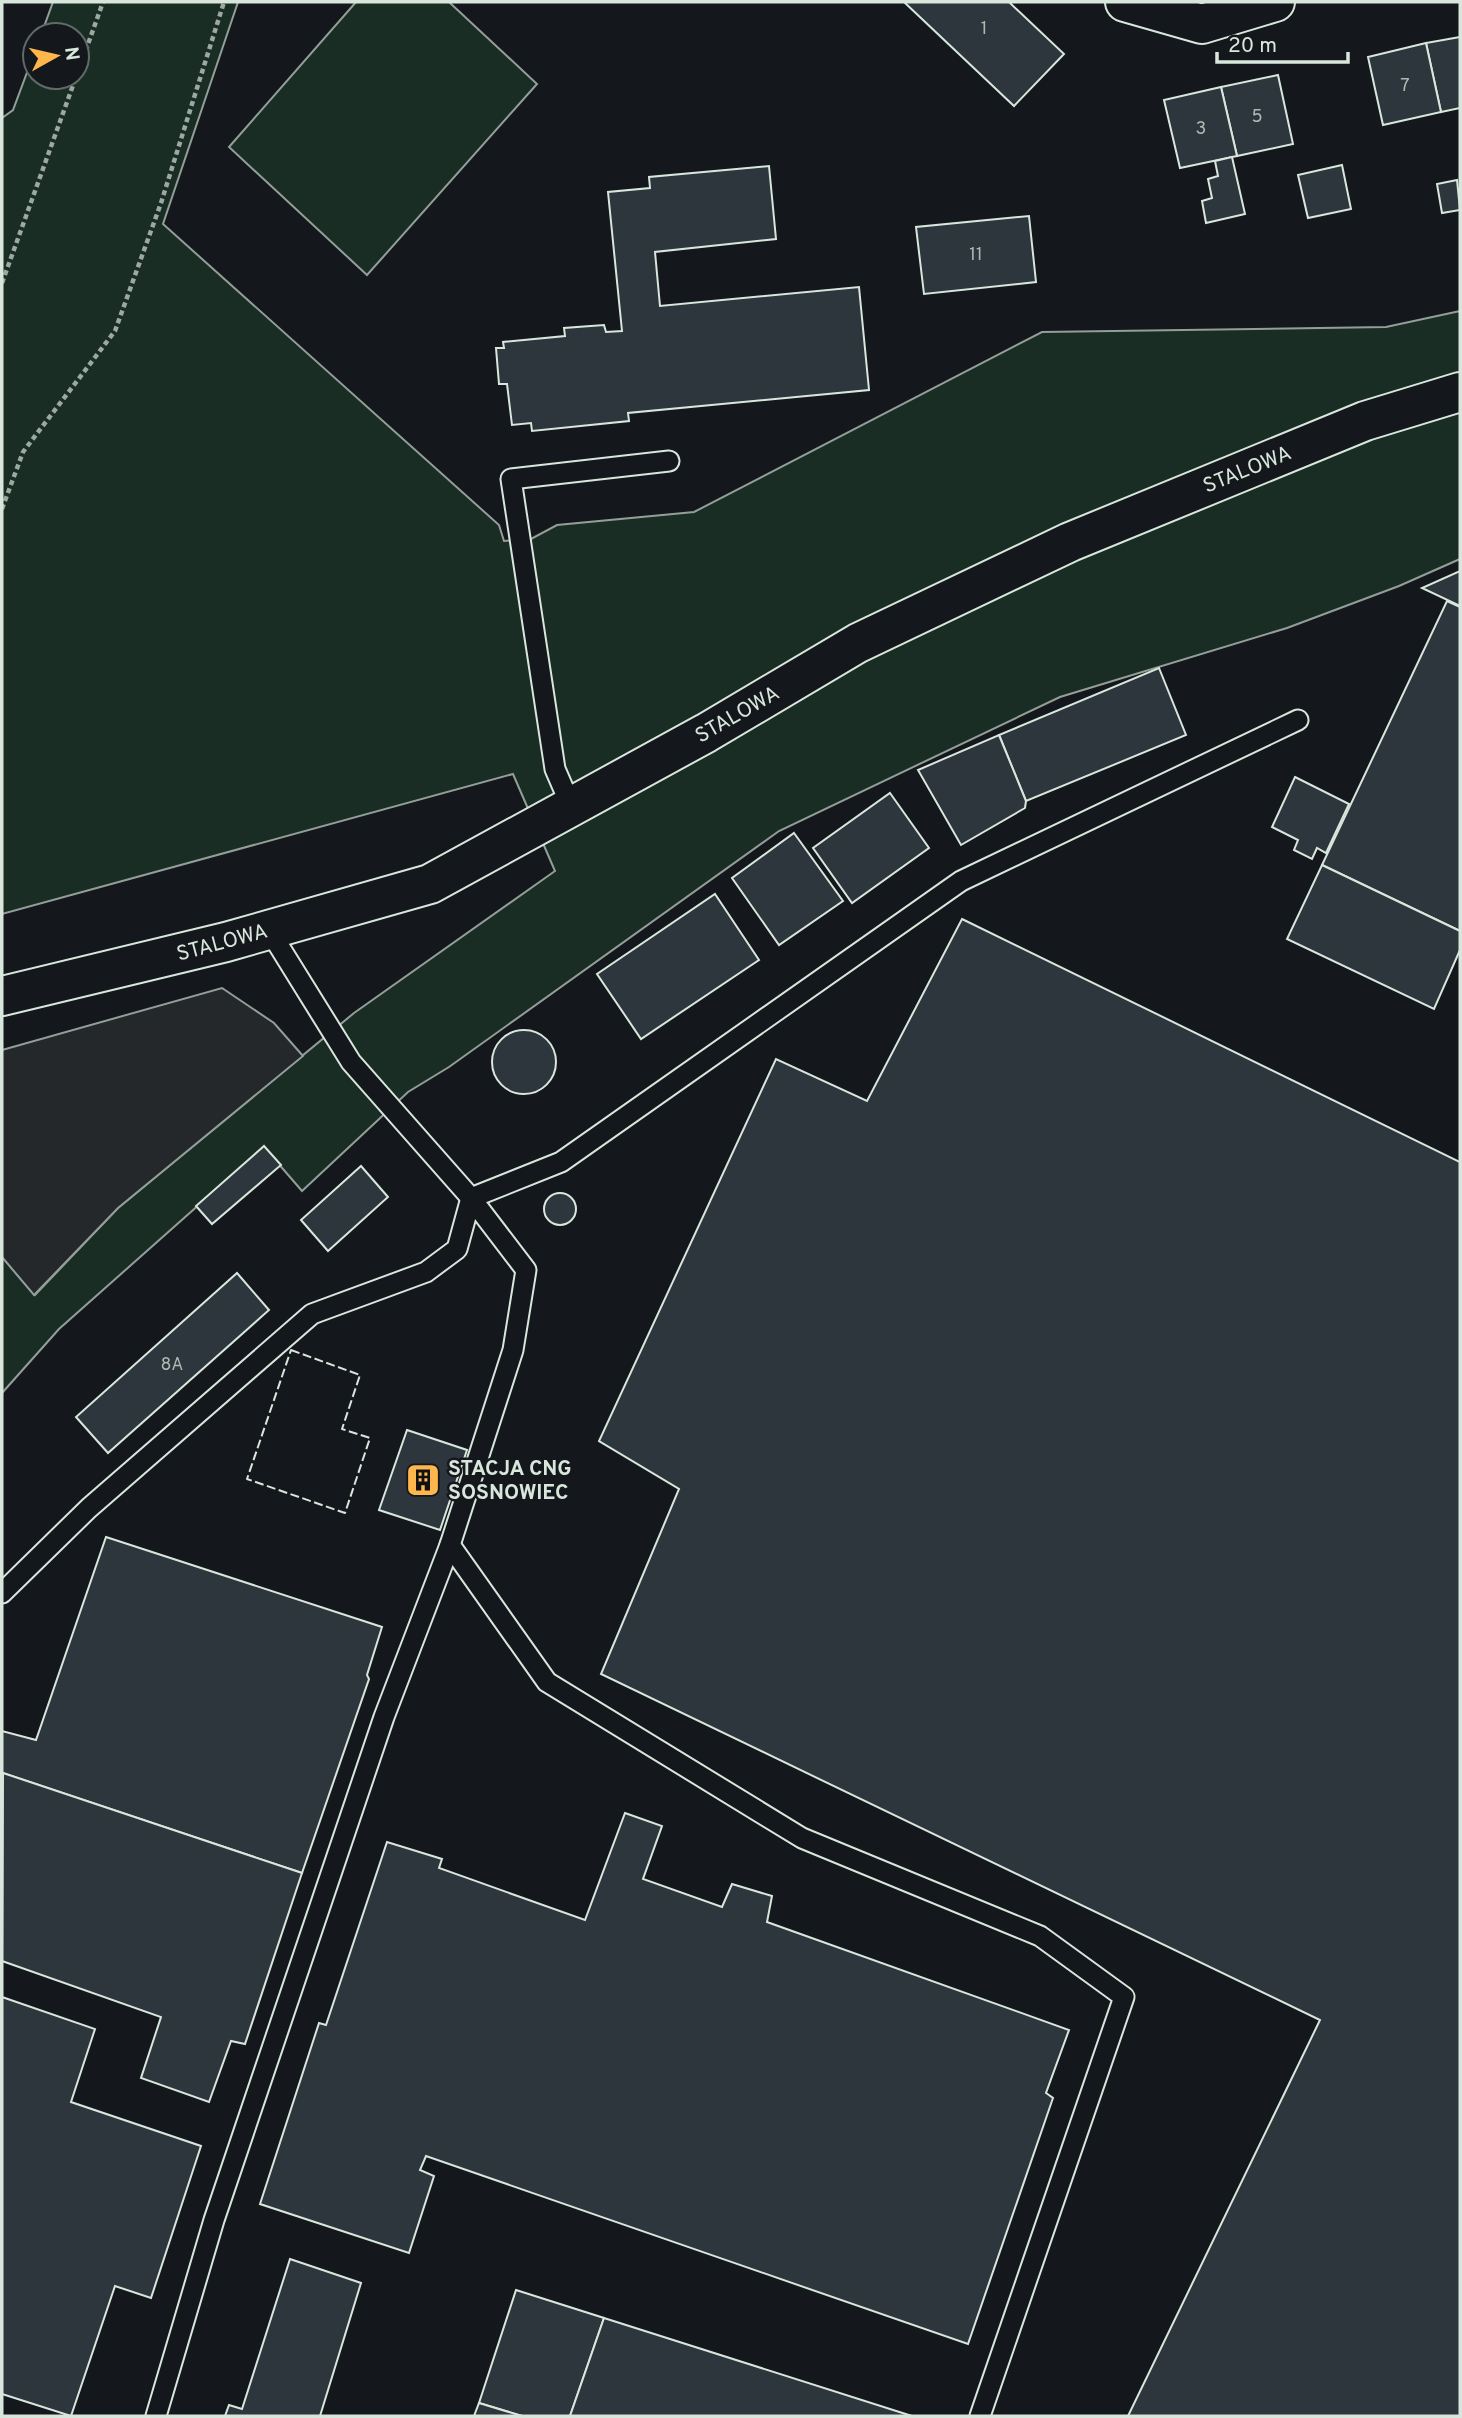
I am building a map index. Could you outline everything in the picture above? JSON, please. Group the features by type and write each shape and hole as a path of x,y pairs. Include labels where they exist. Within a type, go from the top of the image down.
{"street":[{"path":"1125,2 1202,24 1275,2"},
{"name":"STALOWA","path":"2,996 269,930 430,884 706,733 858,643 1070,542 1365,421 1460,392"}],"lane":[{"path":"571,806 555,769 511,479 669,461"},
{"path":"471,1198 561,1162 961,881 1298,720"},
{"path":"156,2416 214,2220 370,1756 450,1545 513,1350 526,1270 471,1198 351,1062 269,930"},
{"path":"2,1593 89,1508 312,1314 426,1272 457,1249 471,1198"},
{"path":"450,1545 547,1682 802,1838 1040,1936 1124,1997 980,2416"}],"path":[{"path":"91,36 103,2"},
{"path":"2,509 23,452 115,331 161,203 224,2"},
{"path":"2,282 72,91"}],"green space":[{"path":"53,2 238,2 163,224 499,525 504,541 531,539 557,525 694,512 1042,332 1386,327 1460,311 1460,559 1399,586 1287,628 1060,697 779,831 449,1067 408,1092 302,1191 264,1147 59,1329 2,1393 2,1257 35,1295 118,1208 354,1013 555,871 513,774 2,914 2,118 13,110 21,89 21,91 91,91 91,21 46,21"},
{"path":"356,2 449,2 537,84 367,275 229,147"}],"shaded area":[{"path":"222,988 274,1023 303,1056 118,1208 34,1295 2,1257 2,1050"}],"building":[{"path":"904,2 1009,2 1064,54 1014,106"},
{"path":"1460,37 1460,108 1441,112 1426,43"},
{"path":"1426,43 1441,112 1383,125 1368,57"},
{"path":"1278,75 1293,144 1237,156 1221,87"},
{"path":"1221,87 1237,156 1180,168 1164,100"},
{"path":"1232,157 1245,214 1206,223 1202,201 1212,198 1208,179 1218,176 1215,161"},
{"path":"1342,165 1351,209 1308,218 1298,175"},
{"path":"769,166 776,239 655,252 660,306 859,287 869,390 628,413 629,421 532,431 531,423 512,425 507,384 499,384 496,348 504,348 503,342 565,336 564,328 604,325 606,332 622,331 608,192 650,188 649,177"},
{"path":"1457,180 1460,210 1442,213 1437,184"},
{"path":"1029,216 1036,282 924,294 916,227"},
{"path":"1460,571 1460,606 1422,588"},
{"path":"1447,601 1460,607 1460,931 1322,865"},
{"path":"1159,668 1186,735 1026,801 999,735"},
{"path":"999,735 1026,801 1025,808 961,845 918,770"},
{"path":"1295,777 1349,804 1326,853 1317,848 1312,859 1294,850 1298,840 1272,827"},
{"path":"890,793 929,848 852,903 813,848"},
{"path":"794,833 843,901 779,945 732,878"},
{"path":"1322,865 1460,931 1460,950 1434,1009 1287,939"},
{"path":"715,894 759,960 641,1039 597,974"},
{"path":"962,919 1460,1162 1460,2416 1128,2416 1320,2020 601,1674 679,1489 599,1441 776,1059 867,1101"},
{"path":"524,1030 547,1039 556,1062 547,1085 524,1094 501,1085 492,1062 501,1039"},
{"path":"264,1146 281,1165 212,1224 196,1206"},
{"path":"361,1166 388,1197 328,1251 301,1220"},
{"path":"560,1193 571,1198 576,1209 571,1220 560,1225 549,1220 544,1209 549,1198"},
{"path":"237,1273 269,1310 108,1453 76,1417"},
{"name":"STACJA CNG SOSNOWIEC","path":"407,1430 467,1450 440,1530 379,1510"},
{"path":"106,1537 382,1627 367,1675 369,1679 302,1873 3,1773 2,1776 2,1731 36,1740"},
{"path":"3,1773 302,1873 245,2044 231,2041 209,2102 141,2078 161,2017 2,1961"},
{"path":"625,1813 662,1826 643,1879 722,1907 732,1884 772,1896 767,1922 1069,2030 1046,2093 1053,2098 968,2344 426,2156 420,2170 434,2176 409,2253 260,2204 319,2023 326,2025 387,1842 442,1859 439,1868 585,1920"},
{"path":"2,1997 95,2029 71,2102 201,2146 151,2298 115,2286 71,2416 2,2394"},
{"path":"290,2259 361,2283 320,2416 225,2416 229,2405 242,2409"},
{"path":"516,2290 604,2318 570,2416 522,2416 479,2403"},
{"path":"604,2318 912,2416 570,2416"},
{"path":"479,2403 522,2416 474,2416"}],"fence":[{"path":"291,1350 360,1375 342,1429 370,1438 345,1513 247,1479 291,1350"}],"place":[{"name":"STACJA CNG SOSNOWIEC","path":"423,1480"}]}
